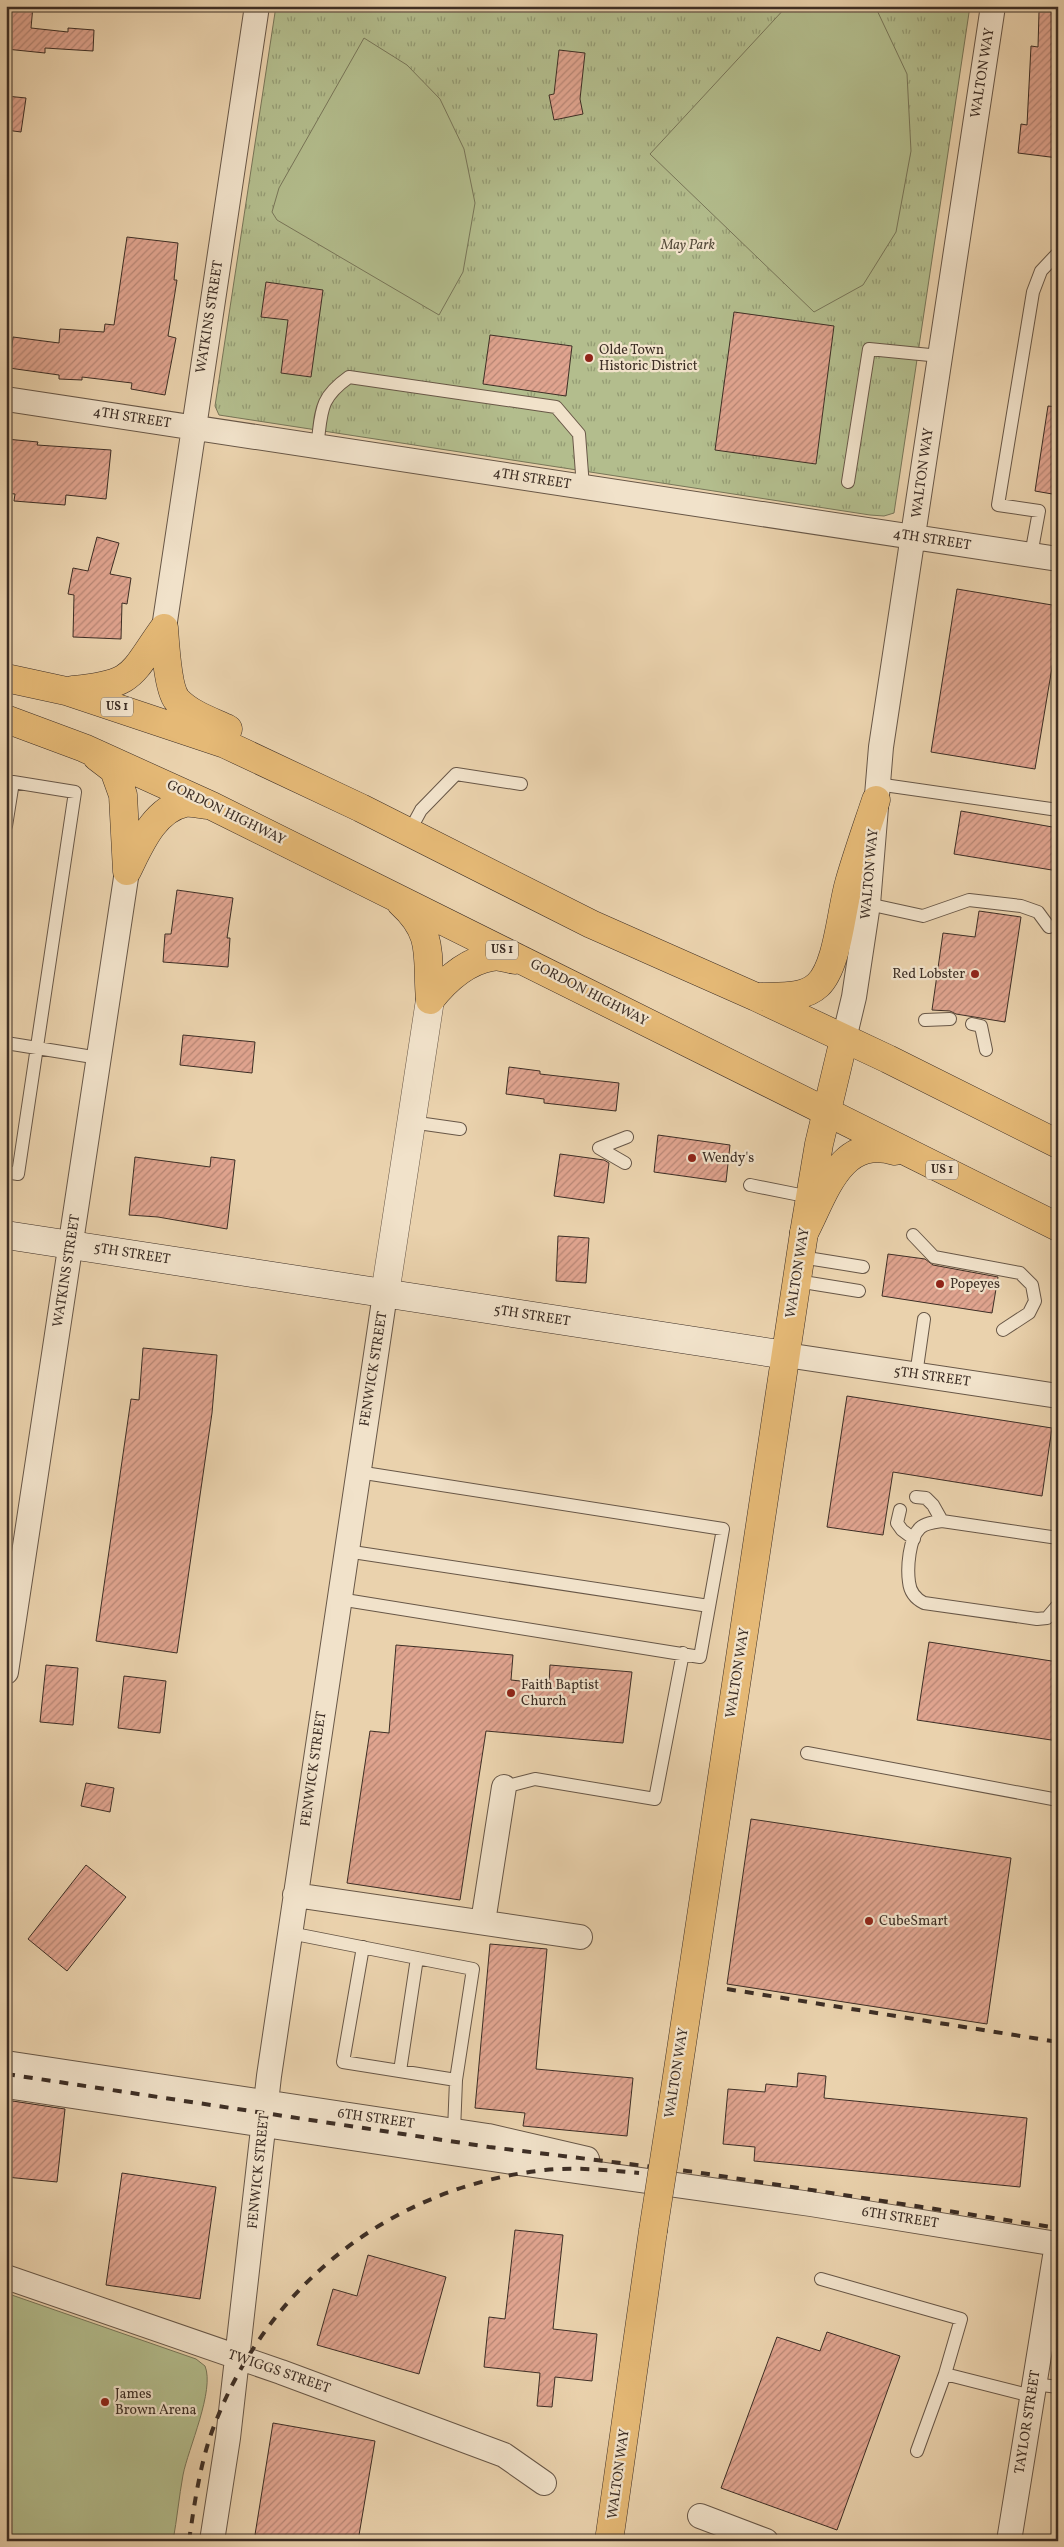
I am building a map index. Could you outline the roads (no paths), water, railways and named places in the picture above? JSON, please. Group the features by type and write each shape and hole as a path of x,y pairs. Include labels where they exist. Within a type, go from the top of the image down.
{"main road":[{"path":"66,691 100,688 116,684 127,678 164,628"},
{"path":"164,628 165,653 176,699 190,711 297,763 361,808"},
{"name":"US 1","path":"6,678 66,691 225,744 361,808 591,924 756,997 1058,1144"},
{"name":"GORDON HIGHWAY","path":"6,719 84,748 212,806 1058,1227"},
{"path":"84,748 114,770 119,781 123,795 127,871"},
{"path":"756,997 802,994 817,986 825,977 832,956 848,884 876,792"},
{"path":"127,871 144,838 161,817 186,803 212,806"},
{"path":"392,895 416,916 423,929 427,941 430,1000"},
{"path":"430,1000 443,983 482,959 494,956 528,963"},
{"name":"FENWICK STREET","path":"385,1294 430,1000"},
{"name":"WALTON WAY","path":"609,2541 653,2231 810,1197 826,1112 844,1039"},
{"path":"801,1257 840,1166 858,1150 881,1147 920,1158"},
{"name":"5TH STREET","path":"6,1235 786,1355"}],"street":[{"name":"WATKINS STREET","path":"164,628 257,6"},
{"name":"WALTON WAY","path":"844,1039 854,997 868,904 876,792 993,6"},
{"name":"4TH STREET","path":"6,399 1058,560"},
{"name":"WATKINS STREET","path":"6,1672 127,871"},
{"name":"FENWICK STREET","path":"212,2541 228,2438 265,2114 295,1895 385,1294"},
{"name":"5TH STREET","path":"786,1355 1058,1396"},
{"path":"483,1922 504,1787"},
{"path":"295,1895 580,1937"},
{"name":"6TH STREET","path":"6,2063 265,2114 742,2195 1057,2244"},
{"name":"6TH STREET","path":"6,2086 488,2136 742,2195"},
{"name":"TAYLOR STREET","path":"1008,2541 1033,2390 1054,2291 1057,2244"},
{"name":"TWIGGS STREET","path":"6,2277 504,2455 544,2483"},
{"path":"700,2516 766,2541"}],"lane":[{"path":"1031,555 1039,511 998,505 1033,292 1041,271 1058,253"},
{"path":"848,482 869,349 940,356"},
{"path":"317,447 322,408 332,389 349,377 556,408 579,434 583,487"},
{"path":"409,832 421,810 456,774 521,784"},
{"path":"6,826 13,782 75,792 18,1174 6,1172"},
{"path":"876,792 1058,810"},
{"path":"868,904 923,916 969,900 1021,906 1038,912 1049,927"},
{"path":"924,1020 950,1019"},
{"path":"972,1024 981,1026 986,1050"},
{"path":"6,1043 99,1058"},
{"path":"411,1122 460,1129"},
{"path":"625,1162 599,1148 628,1136"},
{"path":"750,1185 810,1197"},
{"path":"913,1235 934,1257 1020,1273 1032,1285 1035,1301 1029,1313 1003,1330"},
{"path":"801,1257 864,1267"},
{"path":"801,1257 859,1291"},
{"path":"916,1375 924,1319"},
{"path":"339,1599 700,1657 723,1529 358,1472"},
{"path":"916,1497 926,1498 942,1521"},
{"path":"900,1510 898,1523 902,1530 914,1539"},
{"path":"1058,1538 942,1521 927,1524 919,1528 914,1539 909,1582 914,1595 924,1603 1037,1619 1047,1618 1058,1605"},
{"path":"346,1551 709,1606"},
{"path":"504,1787 534,1779 655,1799 683,1653"},
{"path":"807,1753 1058,1800"},
{"path":"290,1934 473,1969 456,2080 454,2131"},
{"path":"363,1947 343,2062 456,2080"},
{"path":"400,2071 417,1958"},
{"path":"821,2278 962,2319 945,2374 917,2450"},
{"path":"945,2374 1033,2390 1058,2387"}],"railway":[{"path":"727,1989 1058,2042"},
{"path":"6,2074 489,2147 695,2172 1058,2228"},
{"path":"189,2541 197,2489 206,2450 233,2384 262,2335 297,2292 338,2254 384,2223 434,2198 488,2180 557,2169 592,2169 639,2173"}],"place":[{"name":"Olde Town Historic District","path":"589,358"},
{"name":"Red Lobster","path":"975,974"},
{"name":"Wendy's","path":"692,1158"},
{"name":"Popeyes","path":"940,1284"},
{"name":"Faith Baptist Church","path":"511,1693"},
{"name":"CubeSmart","path":"869,1921"},
{"name":"James Brown Arena","path":"105,2402"}],"park label":[{"name":"May Park","path":"688,245"}]}
